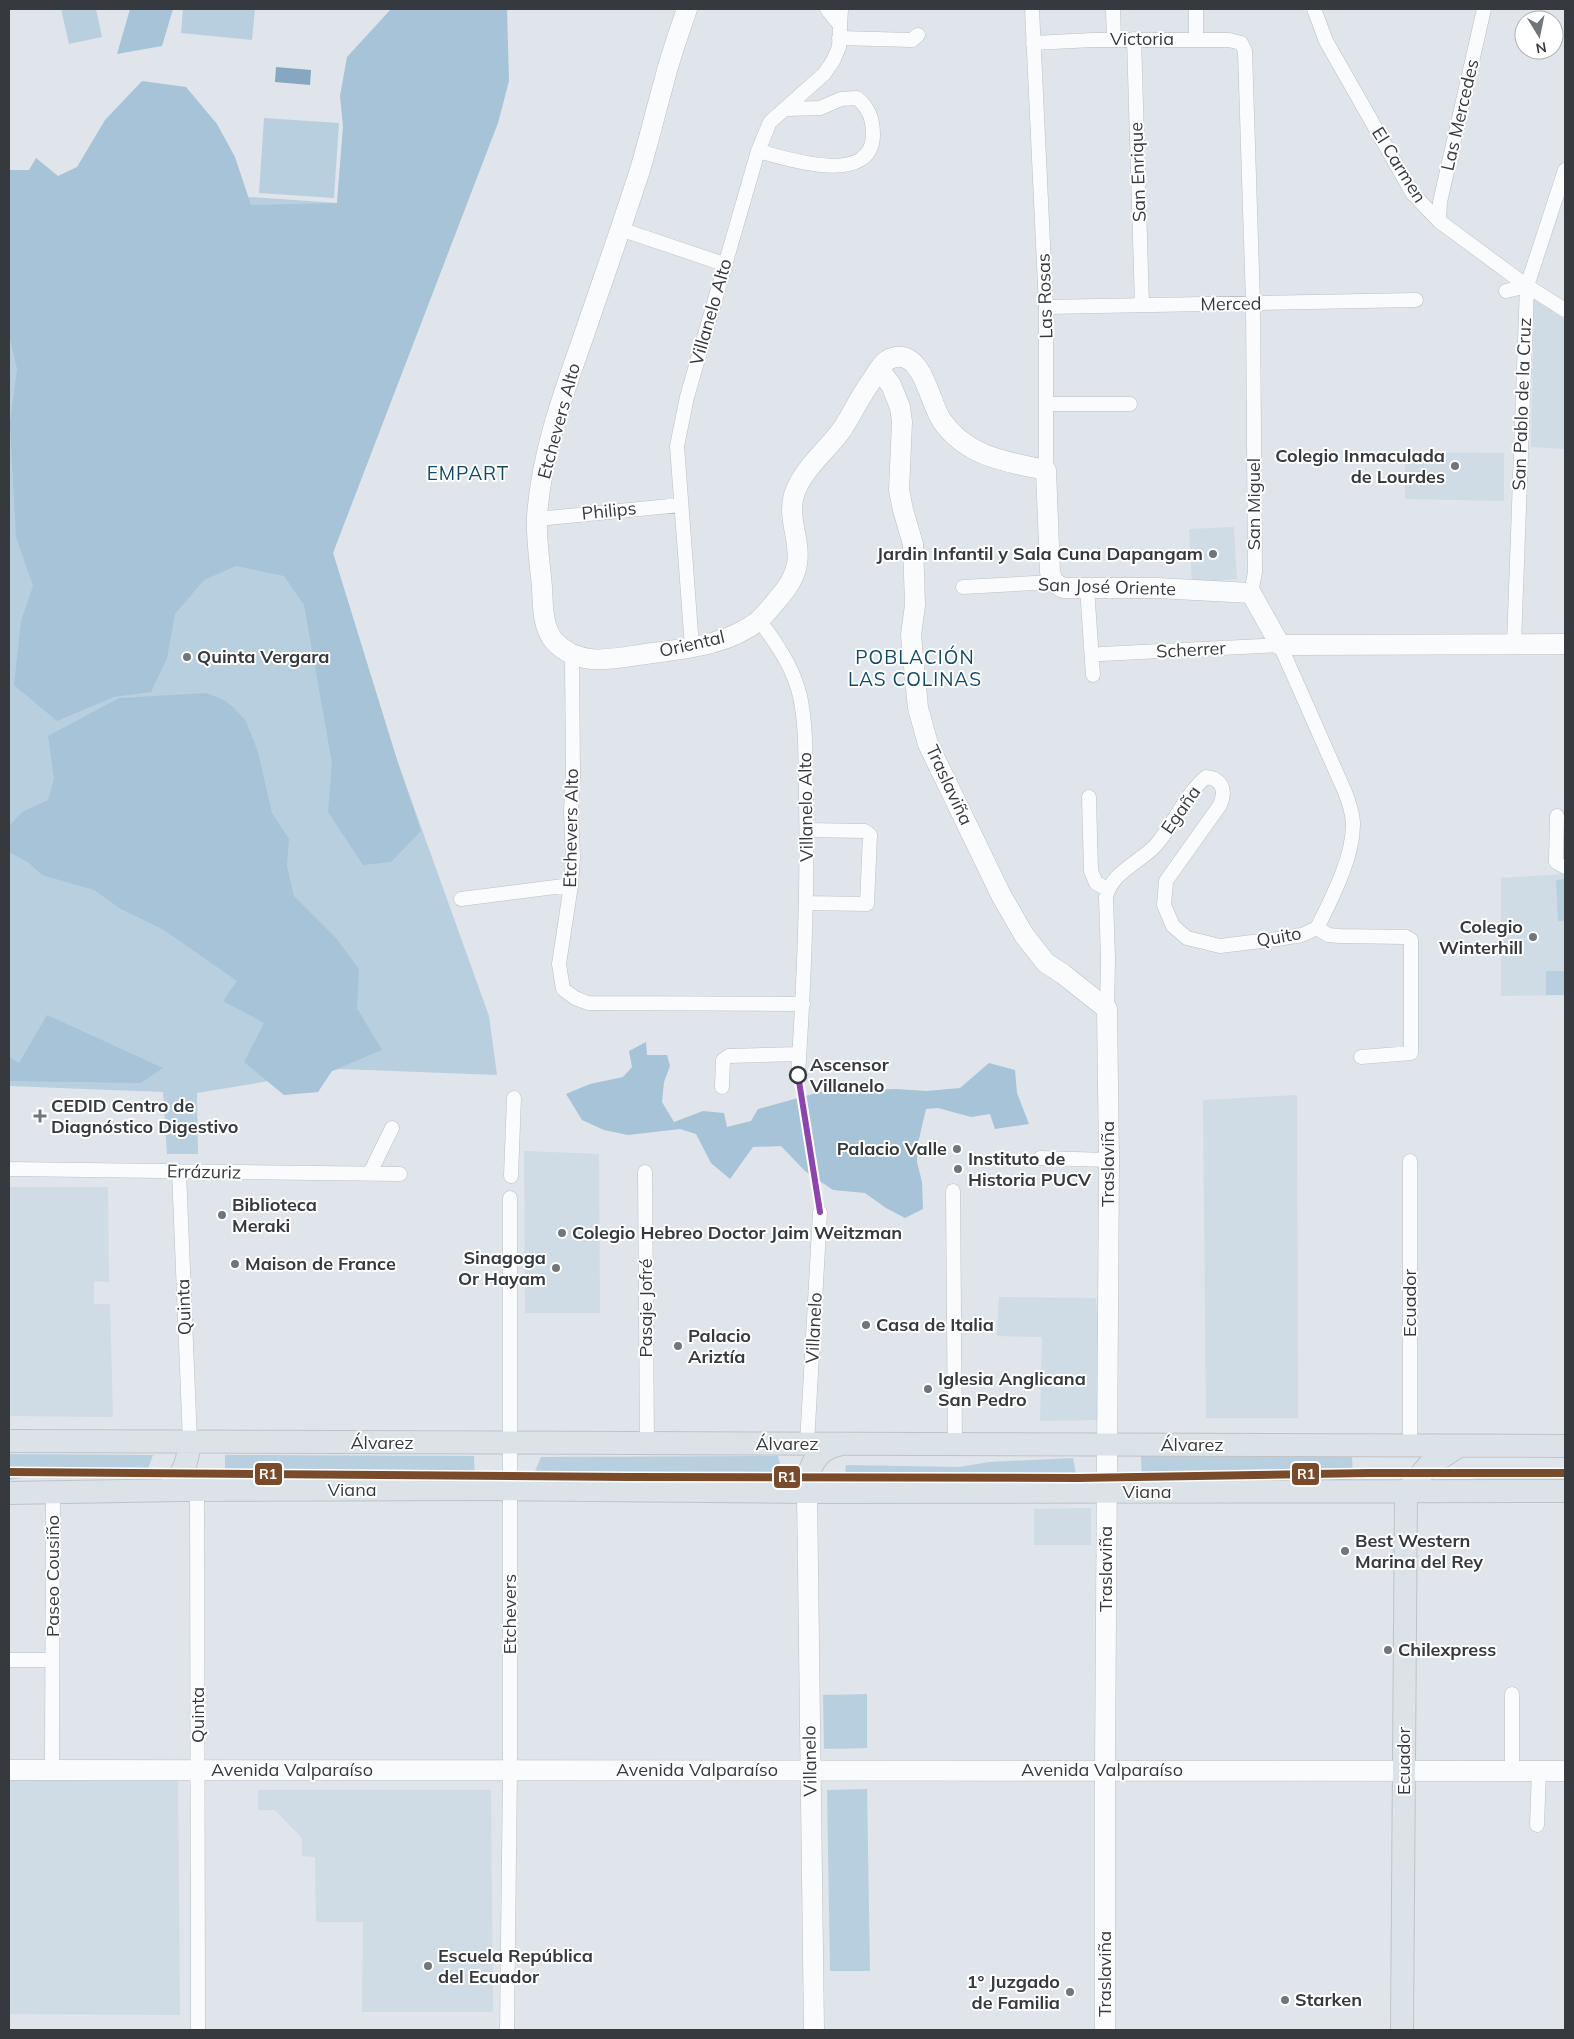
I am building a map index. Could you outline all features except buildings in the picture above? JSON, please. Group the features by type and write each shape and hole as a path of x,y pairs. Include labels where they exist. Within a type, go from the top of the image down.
{"main road":[{"name":"Álvarez","path":"9,1441 1565,1446"},
{"path":"167,1490 188,1460 190,1442"},
{"path":"807,1492 808,1475 812,1462 824,1450 839,1444"},
{"path":"1406,1492 1428,1466 1459,1446"},
{"name":"Viana","path":"9,1493 167,1490 807,1492 1565,1491"},
{"name":"Ecuador","path":"1402,2030 1406,1492"}],"street":[{"name":"Etchevers Alto","path":"687,9 665,76 646,151 571,370 550,442 537,519 544,614 547,627 552,639 572,655 573,775 571,811 573,858 571,885 559,964 564,989 575,998 588,1003 803,1004"},
{"path":"827,9 840,31 912,40 918,35"},
{"name":"Villanelo Alto","path":"692,647 677,446 687,397 758,151 770,122 824,74 839,47 840,9"},
{"name":"Las Rosas","path":"1032,9 1046,307 1046,470 1050,572 1053,582"},
{"path":"1113,9 1114,39"},
{"path":"1196,9 1196,39"},
{"name":"El Carmen","path":"1314,9 1326,41 1390,157 1413,194 1439,221 1527,286 1565,310"},
{"name":"Las Mercedes","path":"1439,221 1440,202 1484,9"},
{"name":"Victoria","path":"1033,43 1114,39 1229,40 1241,43 1245,51"},
{"name":"San Enrique","path":"1134,39 1142,305"},
{"name":"San Miguel","path":"1245,51 1253,303 1255,572 1251,593"},
{"path":"758,151 810,165 827,165 849,164 863,160 872,149 871,117 867,107 857,98 841,99 820,108 786,109"},
{"name":"San Pablo de la Cruz","path":"1514,644 1527,286 1565,170"},
{"path":"620,229 724,264"},
{"path":"1506,291 1527,286"},
{"name":"Merced","path":"1046,307 1416,300"},
{"path":"879,370 884,363 896,357 903,357 911,361 922,375 942,421 955,435 973,449 992,459 1046,470"},
{"name":"Oriental","path":"572,655 601,661 692,647 718,642 744,630 759,620 785,591 794,576 798,563 791,511 800,480 844,426 863,392 879,370"},
{"name":"Traslaviña","path":"879,370 891,385 900,407 902,422 899,490 913,544 915,605 911,635 918,708 928,744 1001,896 1024,935 1046,962 1107,1009 1109,1160 1104,1770 1105,2030"},
{"path":"1046,404 1130,404"},
{"name":"Philips","path":"537,519 680,505"},
{"name":"San José Oriente","path":"963,587 1053,582 1062,588 1157,588 1251,593"},
{"path":"1087,588 1093,676"},
{"path":"1251,593 1280,645 1332,761 1352,812 1353,832 1349,852 1333,896 1318,928"},
{"name":"Villanelo Alto","path":"759,620 789,665 800,696 804,734 807,830 806,903 803,1004 798,1075"},
{"path":"1280,645 1565,644"},
{"name":"Scherrer","path":"1101,654 1280,645"},
{"name":"Egaña","path":"1107,889 1116,878 1154,846 1172,826 1192,793 1203,780 1210,777 1224,788 1224,796 1220,805 1166,881 1164,905 1173,926 1187,938 1206,944"},
{"path":"1089,797 1091,872 1096,883 1107,889 1107,1009"},
{"path":"1556,816 1556,862 1565,867"},
{"path":"806,903 867,904 870,835 866,831 807,830"},
{"path":"461,900 571,885"},
{"name":"Quito","path":"1206,944 1220,946 1278,940 1302,935 1318,928 1333,936 1409,938 1411,942 1411,1053 1361,1057"},
{"path":"722,1087 723,1060 729,1056 799,1054"},
{"path":"511,1176 514,1098"},
{"path":"370,1174 392,1128"},
{"path":"1040,1158 1109,1160"},
{"name":"Ecuador","path":"1410,1161 1410,1446"},
{"name":"Errázuriz","path":"9,1169 400,1174"},
{"name":"Quinta","path":"179,1171 190,1442"},
{"name":"Pasaje Jofré","path":"645,1172 647,1444"},
{"path":"953,1191 955,1444"},
{"name":"Etchevers","path":"508,2030 510,1198"},
{"name":"Villanelo","path":"807,1444 820,1212"},
{"name":"Quinta","path":"197,1490 198,2030"},
{"name":"Paseo Cousiño","path":"52,1770 54,1492"},
{"name":"Villanelo","path":"807,1492 814,2030"},
{"name":"Paseo Cousiño","path":"9,1660 52,1660"},
{"path":"1512,1694 1512,1770"},
{"name":"Avenida Valparaíso","path":"9,1770 1565,1771"},
{"path":"1537,1825 1539,1771"}],"shaded area":[{"path":"61,9 96,9 102,37 69,44"},
{"path":"130,9 173,9 162,46 117,54"},
{"path":"183,9 255,9 252,40 181,33"},
{"path":"391,9 507,9 509,81 498,123 333,553 421,831 391,862 363,865 328,812 332,763 304,605 284,576 236,566 204,580 175,614 167,658 151,692 114,697 57,721 14,685 21,621 33,586 16,537 10,423 17,369 9,334 9,170 29,170 36,158 58,176 77,167 105,120 142,81 186,87 217,124 235,157 251,205 337,203 343,127 340,96 347,57"},
{"name":"Quinta Vergara","path":"393,9 508,9 333,553 397,760 489,1016 497,1075 341,1069 197,1093 198,1154 167,1154 163,1092 9,1086 9,288 36,290 250,197 337,203 345,105"},
{"path":"276,67 311,70 310,85 275,82"},
{"path":"264,118 339,123 334,198 259,193"},
{"path":"1534,299 1565,320 1565,449 1531,447"},
{"name":"Colegio Inmaculada de Lourdes","path":"1405,452 1504,453 1504,501 1405,499"},
{"name":"Jardin Infantil y Sala Cuna Dapangam","path":"1234,527 1237,579 1192,583 1189,529"},
{"path":"206,693 222,699 232,706 246,721 258,752 272,813 289,839 287,866 294,896 336,938 359,969 357,1008 382,1050 332,1071 318,1092 284,1095 244,1062 264,1023 223,1001 237,981 164,930 121,909 94,890 42,875 29,863 9,852 9,826 22,812 48,800 54,779 48,736 119,698"},
{"name":"Colegio Winterhill","path":"1565,874 1565,995 1501,996 1501,878"},
{"path":"1565,879 1565,921 1558,921 1556,880"},
{"path":"1546,971 1565,971 1565,995 1546,995"},
{"path":"47,1015 163,1068 141,1083 9,1081 9,1057 19,1063"},
{"path":"646,1042 647,1055 667,1055 670,1066 664,1082 662,1102 674,1122 703,1111 724,1113 727,1127 751,1121 758,1109 838,1087 862,1090 897,1089 926,1091 960,1088 989,1063 1015,1070 1017,1093 1029,1124 995,1129 990,1114 971,1117 938,1108 926,1109 918,1143 917,1162 922,1182 923,1209 905,1218 886,1208 865,1193 833,1190 805,1171 781,1146 753,1147 730,1179 711,1163 696,1134 680,1129 628,1135 604,1130 582,1120 566,1094 590,1084 623,1077 632,1067 629,1051"},
{"path":"1297,1095 1298,1418 1206,1418 1203,1100"},
{"name":"Colegio Hebreo Doctor Jaim Weitzman","path":"524,1151 599,1154 600,1313 525,1313"},
{"path":"9,1187 108,1187 109,1282 94,1281 94,1304 110,1304 113,1417 9,1416"},
{"path":"999,1297 1096,1298 1099,1338 1098,1420 1040,1421 1042,1337 997,1336"},
{"path":"9,1454 153,1455 146,1474 28,1477 9,1480"},
{"path":"225,1455 474,1456 475,1480 225,1479"},
{"path":"778,1456 781,1468 780,1481 614,1482 587,1472 535,1471 541,1457"},
{"path":"1141,1456 1352,1456 1353,1480 1142,1481"},
{"path":"1073,1458 1076,1474 1073,1482 851,1484 845,1475 846,1465 959,1467 989,1462"},
{"path":"1474,1470 1565,1470 1565,1481 1475,1480"},
{"path":"1091,1508 1091,1545 1034,1545 1034,1509"},
{"path":"867,1694 867,1748 824,1749 823,1695"},
{"path":"9,1778 178,1779 180,2015 9,2014"},
{"path":"867,1789 870,1971 830,1971 827,1790"},
{"path":"258,1790 491,1790 493,2012 362,2012 363,1922 316,1922 315,1857 302,1856 302,1838 275,1810 258,1810"}],"railway":[{"path":"798,1075 820,1212"}],"transit line":[{"path":"798,1075 820,1212"},
{"name":"R1","path":"9,1472 629,1477 1077,1478 1368,1473 1565,1473"}],"place":[{"name":"Colegio Inmaculada de Lourdes","path":"1455,466"},
{"name":"Jardin Infantil y Sala Cuna Dapangam","path":"1213,554"},
{"name":"Quinta Vergara","path":"187,657"},
{"name":"Colegio Winterhill","path":"1533,937"},
{"name":"Ascensor Villanelo","path":"798,1075"},
{"name":"CEDID Centro de Diagnóstico Digestivo","path":"40,1116"},
{"name":"Palacio Valle","path":"957,1149"},
{"name":"Instituto de Historia PUCV","path":"958,1169"},
{"name":"Biblioteca Meraki","path":"222,1215"},
{"name":"Colegio Hebreo Doctor Jaim Weitzman","path":"562,1233"},
{"name":"Maison de France","path":"235,1264"},
{"name":"Sinagoga Or Hayam","path":"556,1268"},
{"name":"Casa de Italia","path":"866,1325"},
{"name":"Palacio Ariztía","path":"678,1346"},
{"name":"Iglesia Anglicana San Pedro","path":"928,1389"},
{"name":"Best Western Marina del Rey","path":"1345,1551"},
{"name":"Chilexpress","path":"1388,1650"},
{"name":"Escuela República del Ecuador","path":"428,1966"},
{"name":"1° Juzgado de Familia","path":"1070,1992"},
{"name":"Starken","path":"1285,2000"}],"district":[{"name":"EMPART","path":"468,473"},
{"name":"POBLACIÓN LAS COLINAS","path":"915,668"}]}
